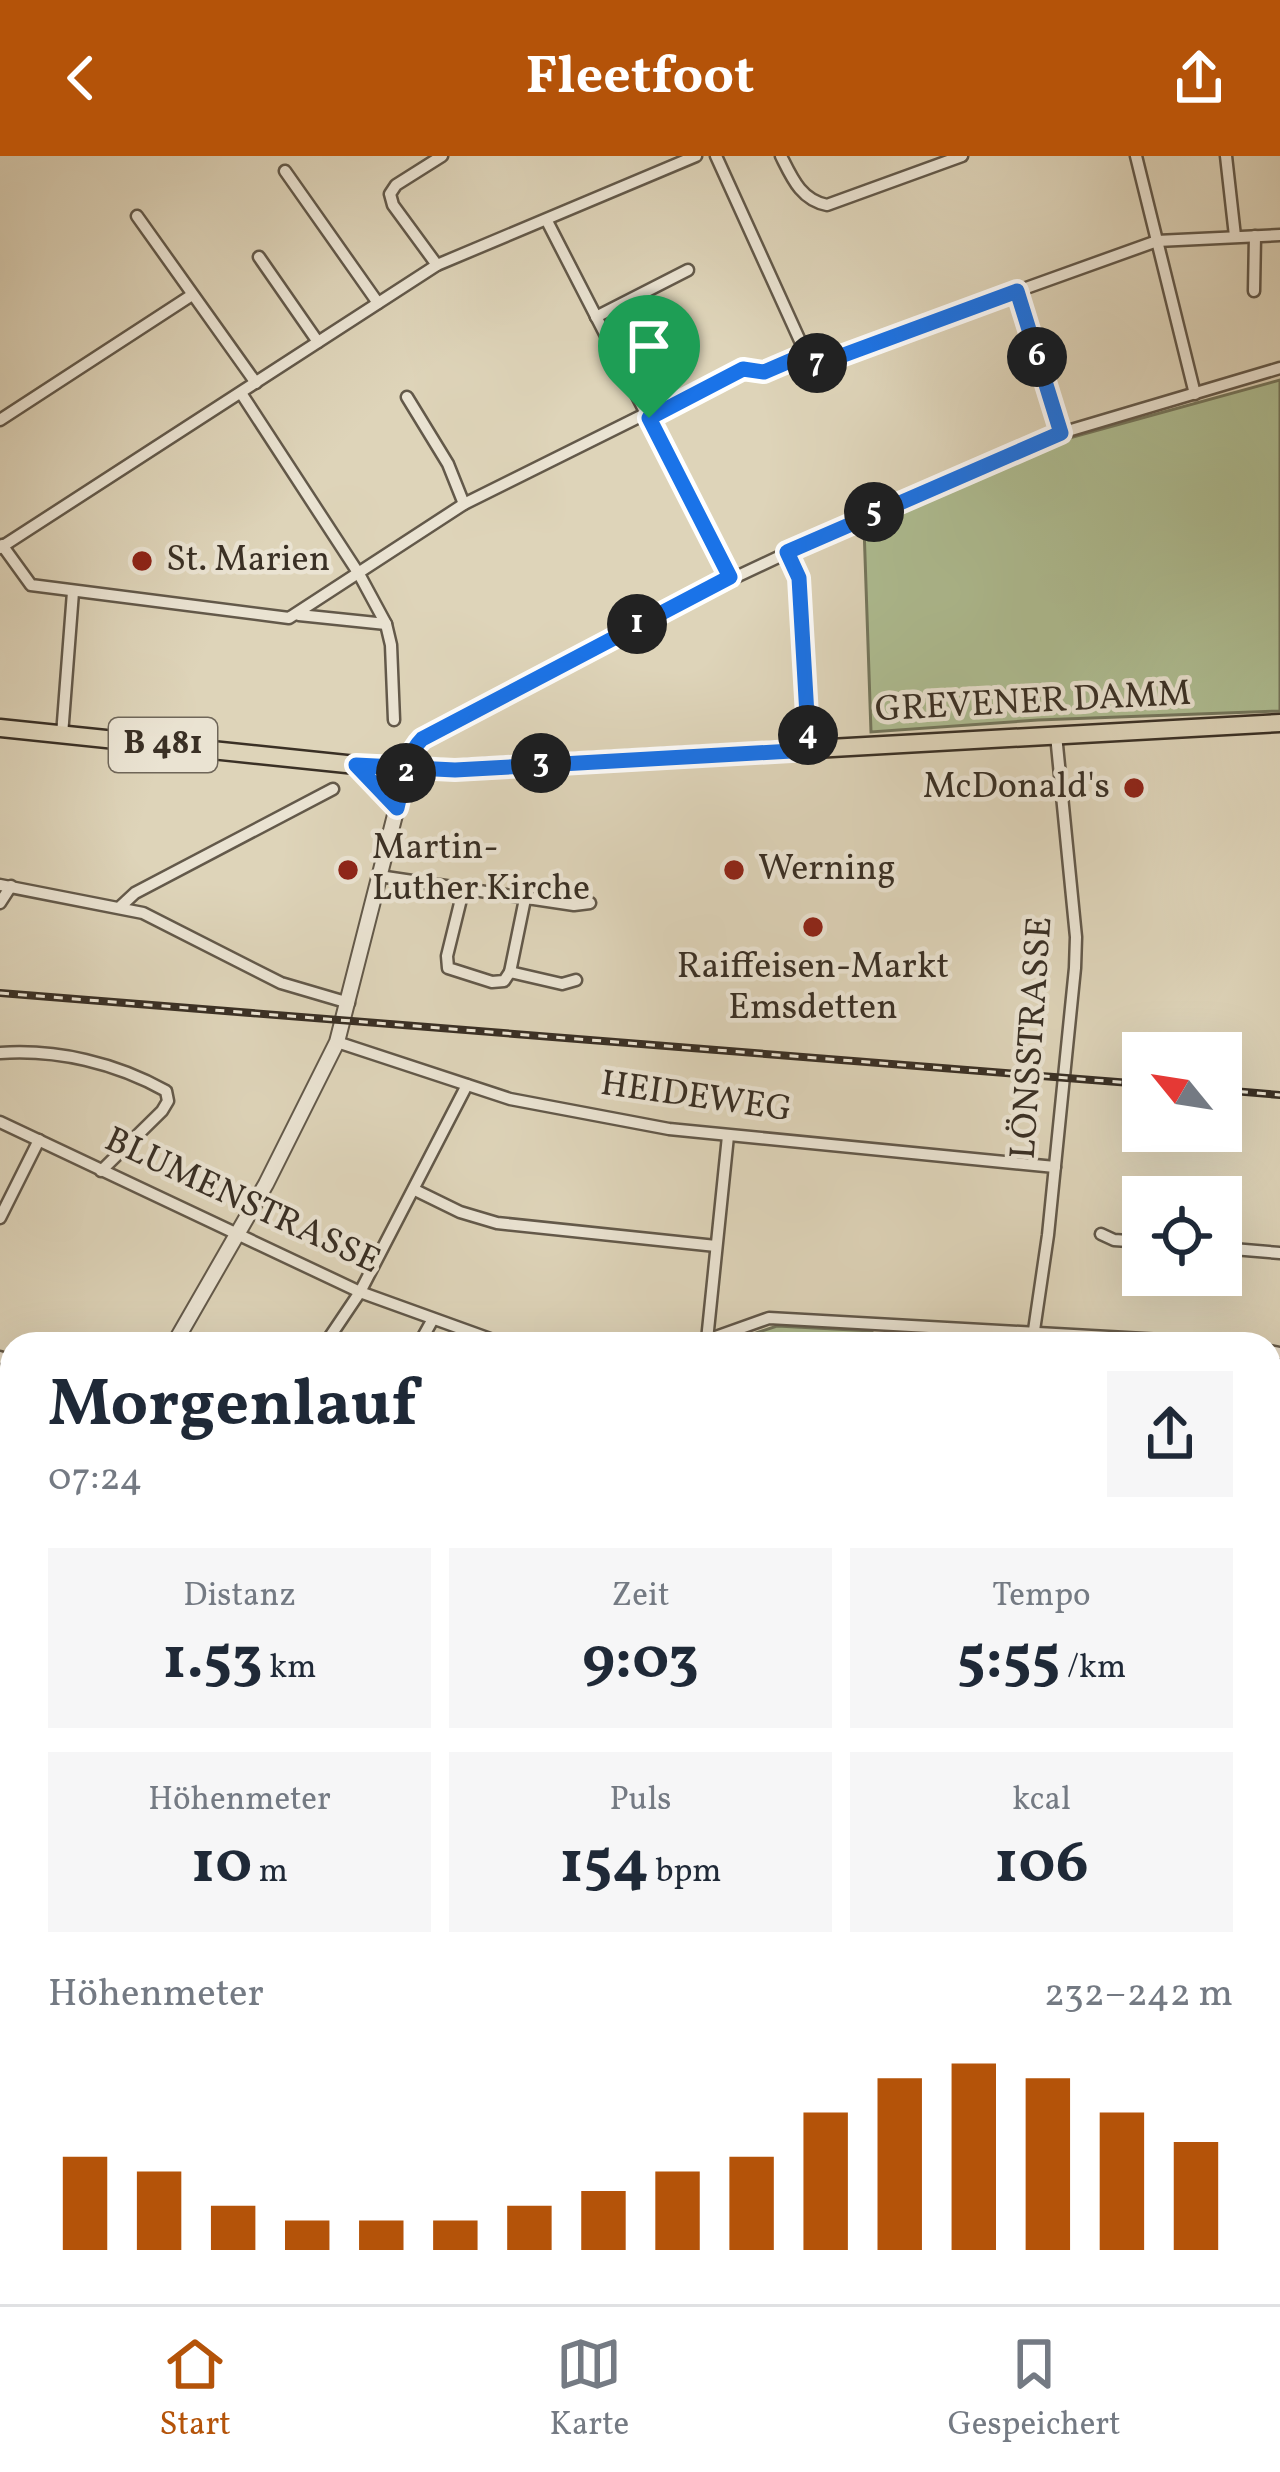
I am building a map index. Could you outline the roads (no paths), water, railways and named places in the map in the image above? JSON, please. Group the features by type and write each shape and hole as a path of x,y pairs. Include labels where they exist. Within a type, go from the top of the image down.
{"main road":[{"name":"GREVENER DAMM","path":"0,728 356,765 455,770 1280,723"},
{"path":"356,765 397,808"}],"street":[{"path":"436,265 393,205 391,194 396,185 442,156"},
{"path":"696,156 436,265 1,546 32,585 290,618 464,504 743,369 764,372 806,354"},
{"path":"716,156 806,354 817,363 1157,242 1280,235"},
{"path":"781,156 802,192 827,206 962,156"},
{"path":"1136,156 1195,394"},
{"path":"1226,156 1235,236"},
{"path":"284,171 378,303"},
{"path":"137,216 256,383"},
{"path":"547,221 730,577"},
{"path":"1254,291 1255,236"},
{"path":"259,257 318,342"},
{"path":"596,317 688,270"},
{"path":"1017,291 1061,433"},
{"path":"0,419 192,295"},
{"path":"181,1332 337,1042 410,755 422,739 730,577 1061,433 1280,368"},
{"path":"242,393 386,624 394,720"},
{"path":"407,397 448,464 464,504"},
{"path":"787,552 799,578 809,750"},
{"path":"62,735 73,592"},
{"path":"299,615 386,624"},
{"name":"LÖNSSTRASSE","path":"1035,1332 1076,938 1056,735"},
{"path":"121,906 135,893 333,789"},
{"path":"379,876 525,899 590,903"},
{"path":"0,903 5,885 121,906 281,982 349,1004"},
{"path":"463,891 448,968 492,982 504,981 510,972 525,899"},
{"path":"510,972 562,984 576,980"},
{"name":"HEIDEWEG","path":"337,1042 510,1100 728,1136 1055,1167"},
{"path":"0,1053 80,1058 125,1071 166,1091 163,1111 101,1171"},
{"path":"333,1332 360,1292 467,1085"},
{"name":"BLUMENSTRASSE","path":"0,1122 360,1292 469,1332"},
{"path":"703,1332 728,1136"},
{"path":"0,1218 39,1140"},
{"path":"415,1190 460,1212 497,1223 716,1246"},
{"path":"1100,1234 1122,1241"},
{"path":"1242,1250 1280,1253"},
{"path":"730,1332 769,1318 977,1332"},
{"path":"426,1332 433,1319"},
{"path":"929,1327 929,1332"}],"railway":[{"path":"0,993 1122,1082"},
{"path":"1242,1092 1280,1095"}],"place":[{"name":"St. Marien","path":"142,561"},
{"name":"McDonald's","path":"1134,788"},
{"name":"Martin- Luther Kirche","path":"348,870"},
{"name":"Werning","path":"734,870"},
{"name":"Raiffeisen-Markt Emsdetten","path":"813,927"}]}
